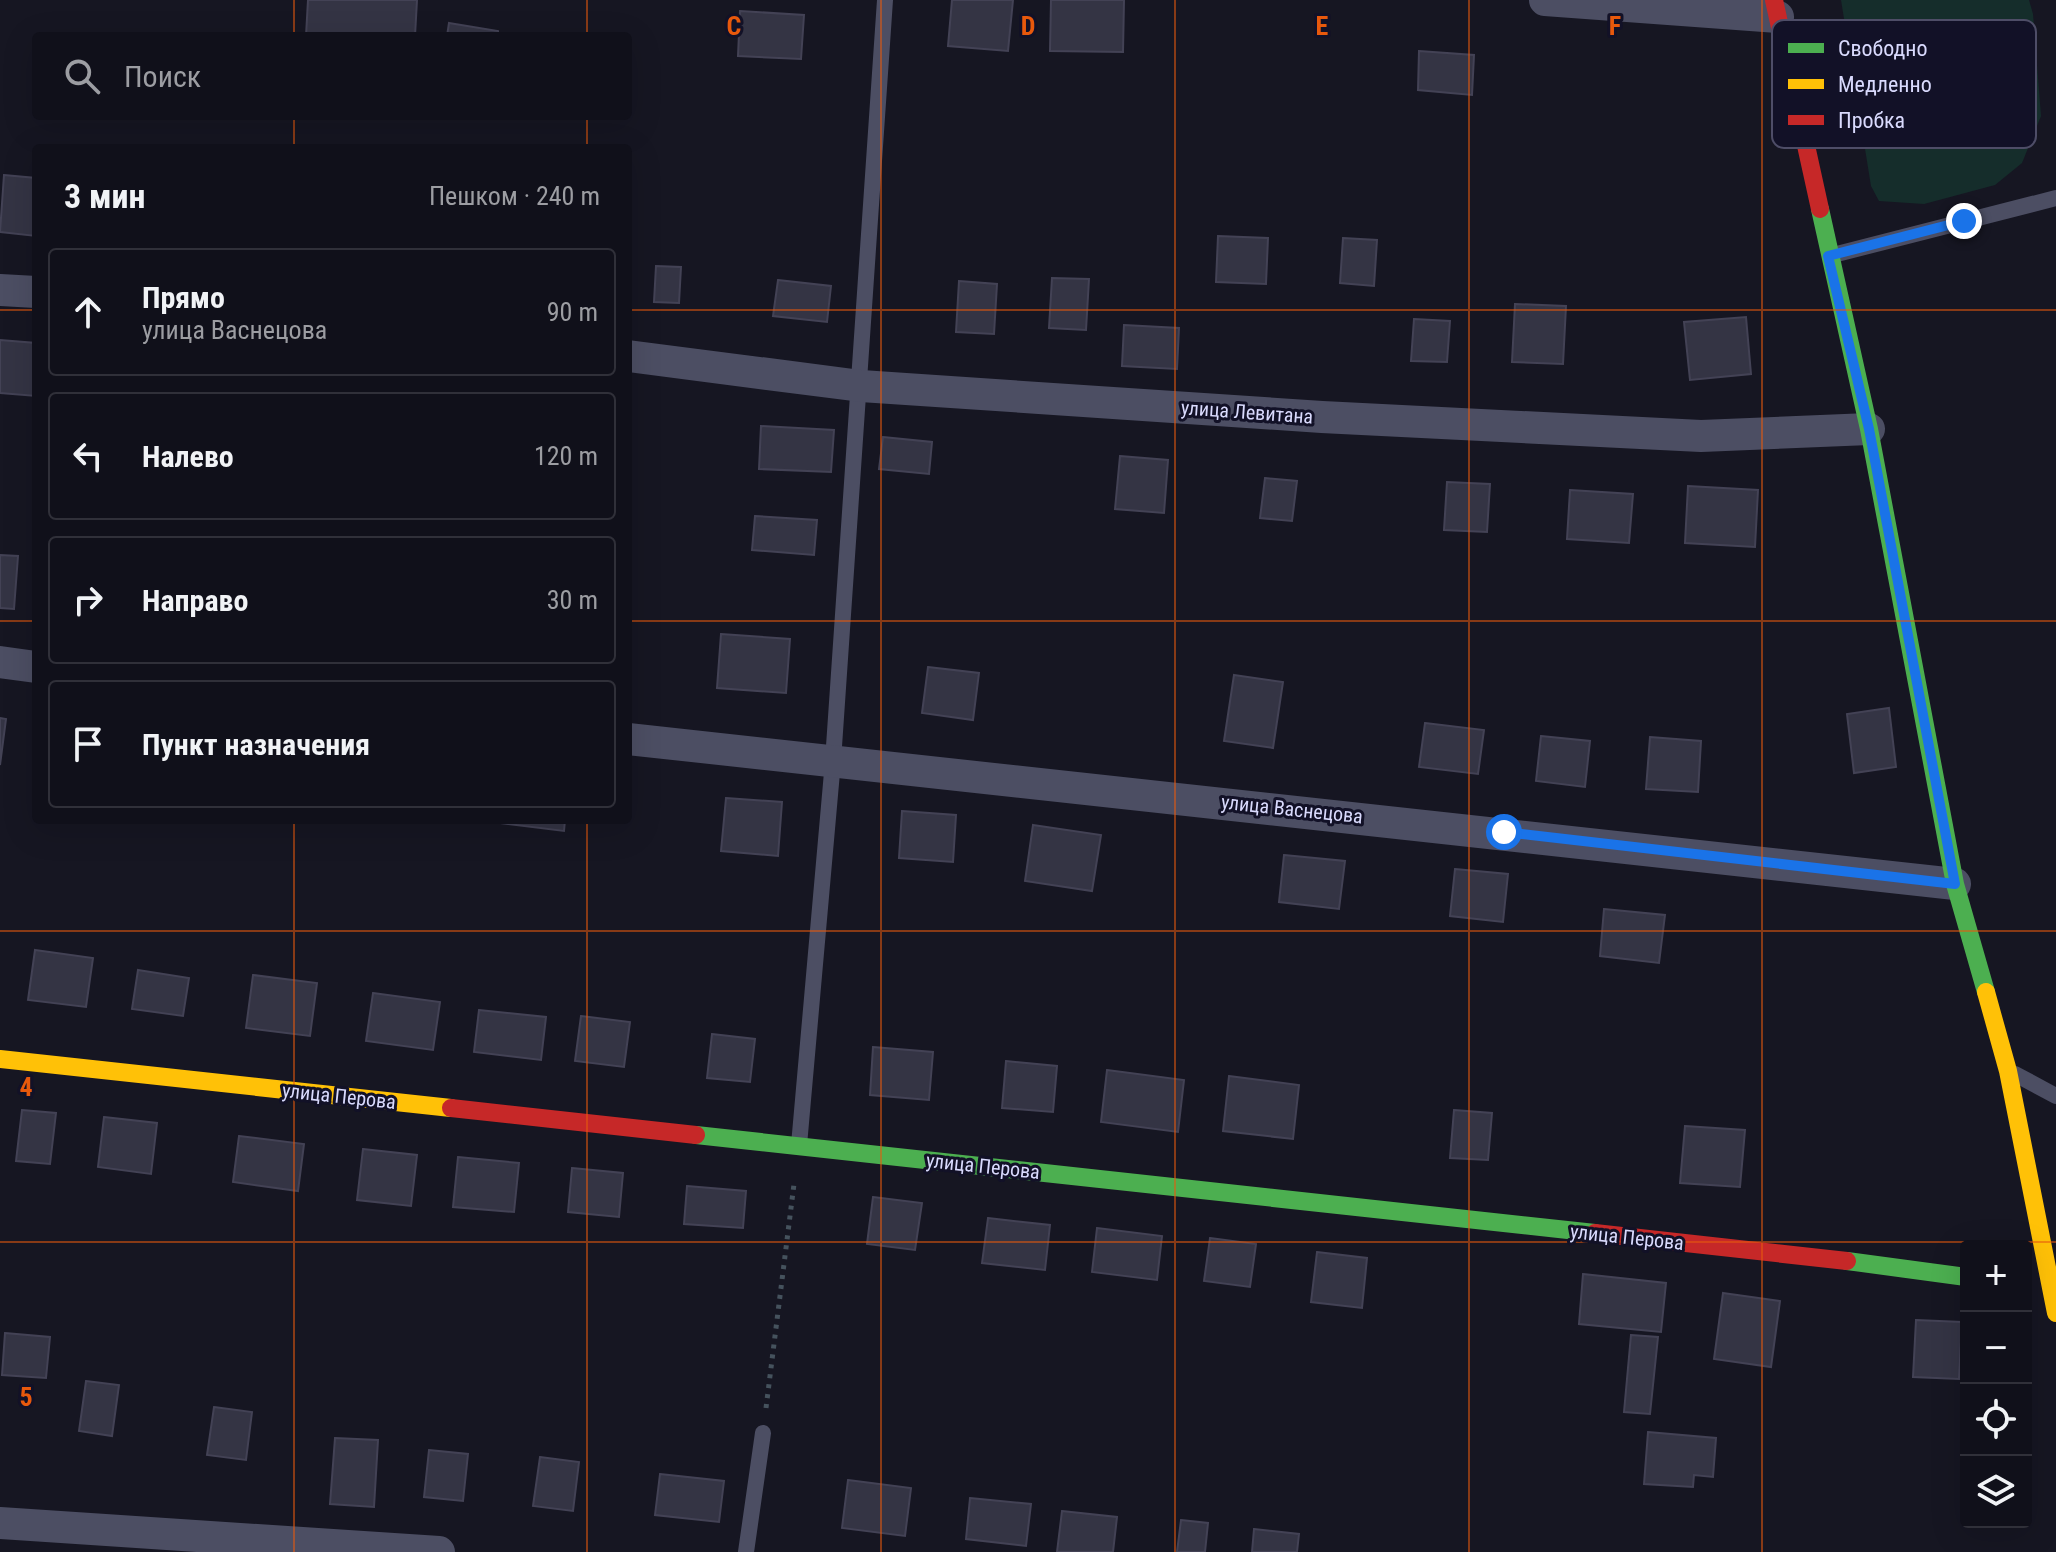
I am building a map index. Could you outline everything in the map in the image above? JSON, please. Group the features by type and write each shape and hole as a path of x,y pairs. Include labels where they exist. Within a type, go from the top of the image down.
{"street":[{"path":"1545,0 1776,8"},
{"path":"1805,148 1869,429 1955,884 2008,1071 2044,1295"},
{"path":"0,290 32,292"},
{"name":"улица Левитана","path":"632,357 861,386 1322,417 1701,436 1869,429"},
{"path":"0,662 32,666"},
{"name":"улица Васнецова","path":"632,739 1955,884"},
{"name":"улица Перова","path":"0,1059 1808,1256 1960,1276"},
{"path":"0,1523 439,1552"}],"lane":[{"path":"799,1146 833,761 885,0"},
{"path":"1828,256 2056,198"},
{"path":"2008,1071 2056,1096"},
{"path":"746,1552 763,1433"}],"path":[{"path":"763,1433 799,1146"}],"green space":[{"path":"1841,0 2029,0 2033,20 1844,20"},
{"path":"2036,52 2041,116 2036,128"},
{"path":"1865,148 2028,148 2022,163 1995,185 1924,204 1879,201 1871,186"}],"building":[{"path":"308,0 417,0 415,32 306,32"},
{"path":"952,0 1013,0 1008,51 948,46"},
{"path":"1051,0 1124,0 1123,52 1050,51"},
{"path":"740,11 804,15 801,59 738,56"},
{"path":"449,23 498,31 498,32 448,32"},
{"path":"1419,51 1474,55 1472,95 1418,90"},
{"path":"4,175 32,178 32,236 0,232"},
{"path":"1218,236 1268,238 1266,284 1216,282"},
{"path":"1343,238 1377,240 1374,286 1340,283"},
{"path":"656,266 681,267 679,303 654,302"},
{"path":"1052,278 1089,279 1086,330 1049,328"},
{"path":"778,280 831,286 827,322 773,316"},
{"path":"959,281 997,284 994,334 956,332"},
{"path":"1515,304 1566,306 1563,364 1512,362"},
{"path":"1746,317 1751,374 1690,380 1684,322"},
{"path":"1414,319 1450,321 1447,362 1411,361"},
{"path":"1124,325 1179,328 1177,369 1122,366"},
{"path":"0,340 32,343 32,396 0,393"},
{"path":"761,426 834,430 831,472 759,469"},
{"path":"883,437 932,442 929,474 879,469"},
{"path":"1120,456 1168,460 1164,513 1115,509"},
{"path":"1265,478 1297,481 1292,521 1260,518"},
{"path":"1447,482 1490,484 1487,532 1444,530"},
{"path":"1688,486 1758,490 1755,547 1685,543"},
{"path":"1570,490 1633,494 1629,543 1567,539"},
{"path":"755,516 817,520 814,555 752,550"},
{"path":"0,555 18,556 14,609 0,608"},
{"path":"721,634 790,639 786,693 717,688"},
{"path":"928,667 979,673 973,720 922,713"},
{"path":"1234,675 1283,682 1273,748 1224,741"},
{"path":"1889,708 1896,767 1854,773 1847,714"},
{"path":"0,718 6,719 0,765"},
{"path":"1425,723 1484,730 1478,774 1419,767"},
{"path":"1541,736 1590,741 1585,787 1536,781"},
{"path":"1650,737 1701,741 1698,792 1646,789"},
{"path":"726,798 782,802 778,856 721,851"},
{"path":"902,811 956,815 953,862 899,858"},
{"path":"508,824 565,824 564,831"},
{"path":"1033,825 1101,835 1092,891 1025,881"},
{"path":"1284,855 1345,861 1339,909 1279,902"},
{"path":"1455,869 1508,874 1503,922 1450,916"},
{"path":"1604,909 1665,915 1659,963 1600,956"},
{"path":"35,950 93,958 86,1007 28,1000"},
{"path":"138,970 189,978 183,1016 132,1009"},
{"path":"253,975 317,983 310,1036 246,1028"},
{"path":"373,993 440,1002 433,1050 366,1041"},
{"path":"479,1010 546,1017 541,1060 474,1052"},
{"path":"581,1016 630,1022 624,1067 575,1061"},
{"path":"712,1034 755,1039 750,1082 707,1078"},
{"path":"873,1047 933,1052 929,1100 870,1095"},
{"path":"1006,1061 1057,1066 1053,1112 1002,1108"},
{"path":"1107,1070 1184,1080 1178,1132 1101,1122"},
{"path":"1229,1076 1299,1085 1293,1139 1223,1131"},
{"path":"22,1110 56,1113 50,1164 16,1161"},
{"path":"1454,1110 1492,1113 1488,1160 1450,1158"},
{"path":"104,1117 157,1123 151,1174 98,1167"},
{"path":"1685,1126 1745,1130 1740,1187 1680,1183"},
{"path":"239,1136 304,1144 298,1191 233,1182"},
{"path":"363,1149 417,1155 411,1206 357,1200"},
{"path":"458,1157 519,1163 514,1212 453,1207"},
{"path":"572,1168 623,1173 619,1217 568,1212"},
{"path":"687,1186 746,1191 743,1228 684,1224"},
{"path":"873,1197 922,1203 915,1250 867,1244"},
{"path":"988,1218 1050,1225 1045,1270 982,1263"},
{"path":"1097,1228 1162,1236 1157,1280 1092,1272"},
{"path":"1210,1238 1256,1244 1250,1287 1204,1281"},
{"path":"1317,1252 1367,1258 1362,1308 1311,1302"},
{"path":"1583,1274 1666,1283 1661,1332 1579,1324"},
{"path":"1723,1293 1780,1301 1771,1367 1714,1359"},
{"path":"1916,1320 1960,1322 1959,1379 1913,1377"},
{"path":"5,1333 50,1337 46,1378 2,1375"},
{"path":"1631,1335 1658,1337 1650,1414 1624,1412"},
{"path":"86,1381 119,1385 112,1436 79,1431"},
{"path":"214,1407 252,1412 246,1460 207,1455"},
{"path":"1648,1432 1716,1438 1713,1477 1694,1475 1693,1487 1644,1484"},
{"path":"335,1438 378,1440 374,1507 330,1504"},
{"path":"429,1450 468,1454 463,1501 424,1497"},
{"path":"540,1457 579,1462 573,1511 533,1506"},
{"path":"660,1474 724,1481 719,1522 655,1515"},
{"path":"848,1480 911,1488 905,1536 842,1528"},
{"path":"970,1498 1031,1504 1026,1546 966,1539"},
{"path":"1062,1511 1117,1517 1113,1552 1057,1552"},
{"path":"1181,1520 1208,1523 1205,1552 1177,1552"},
{"path":"1254,1529 1299,1534 1297,1552 1252,1552"}],"traffic: fast":[{"path":"1820,209 1869,429 1955,884 1986,992"},
{"path":"696,1135 1595,1233"},
{"path":"1847,1261 1960,1276"}],"traffic: slow":[{"path":"1986,992 2008,1071 2056,1313"},
{"path":"0,1059 451,1108"}],"traffic: jam":[{"path":"1774,0 1778,20"},
{"path":"1807,148 1820,209"},
{"path":"451,1108 696,1135"},
{"path":"1595,1233 1847,1261"}],"route":[{"path":"1504,832 1955,884 1869,429 1828,256 1964,221"}]}
